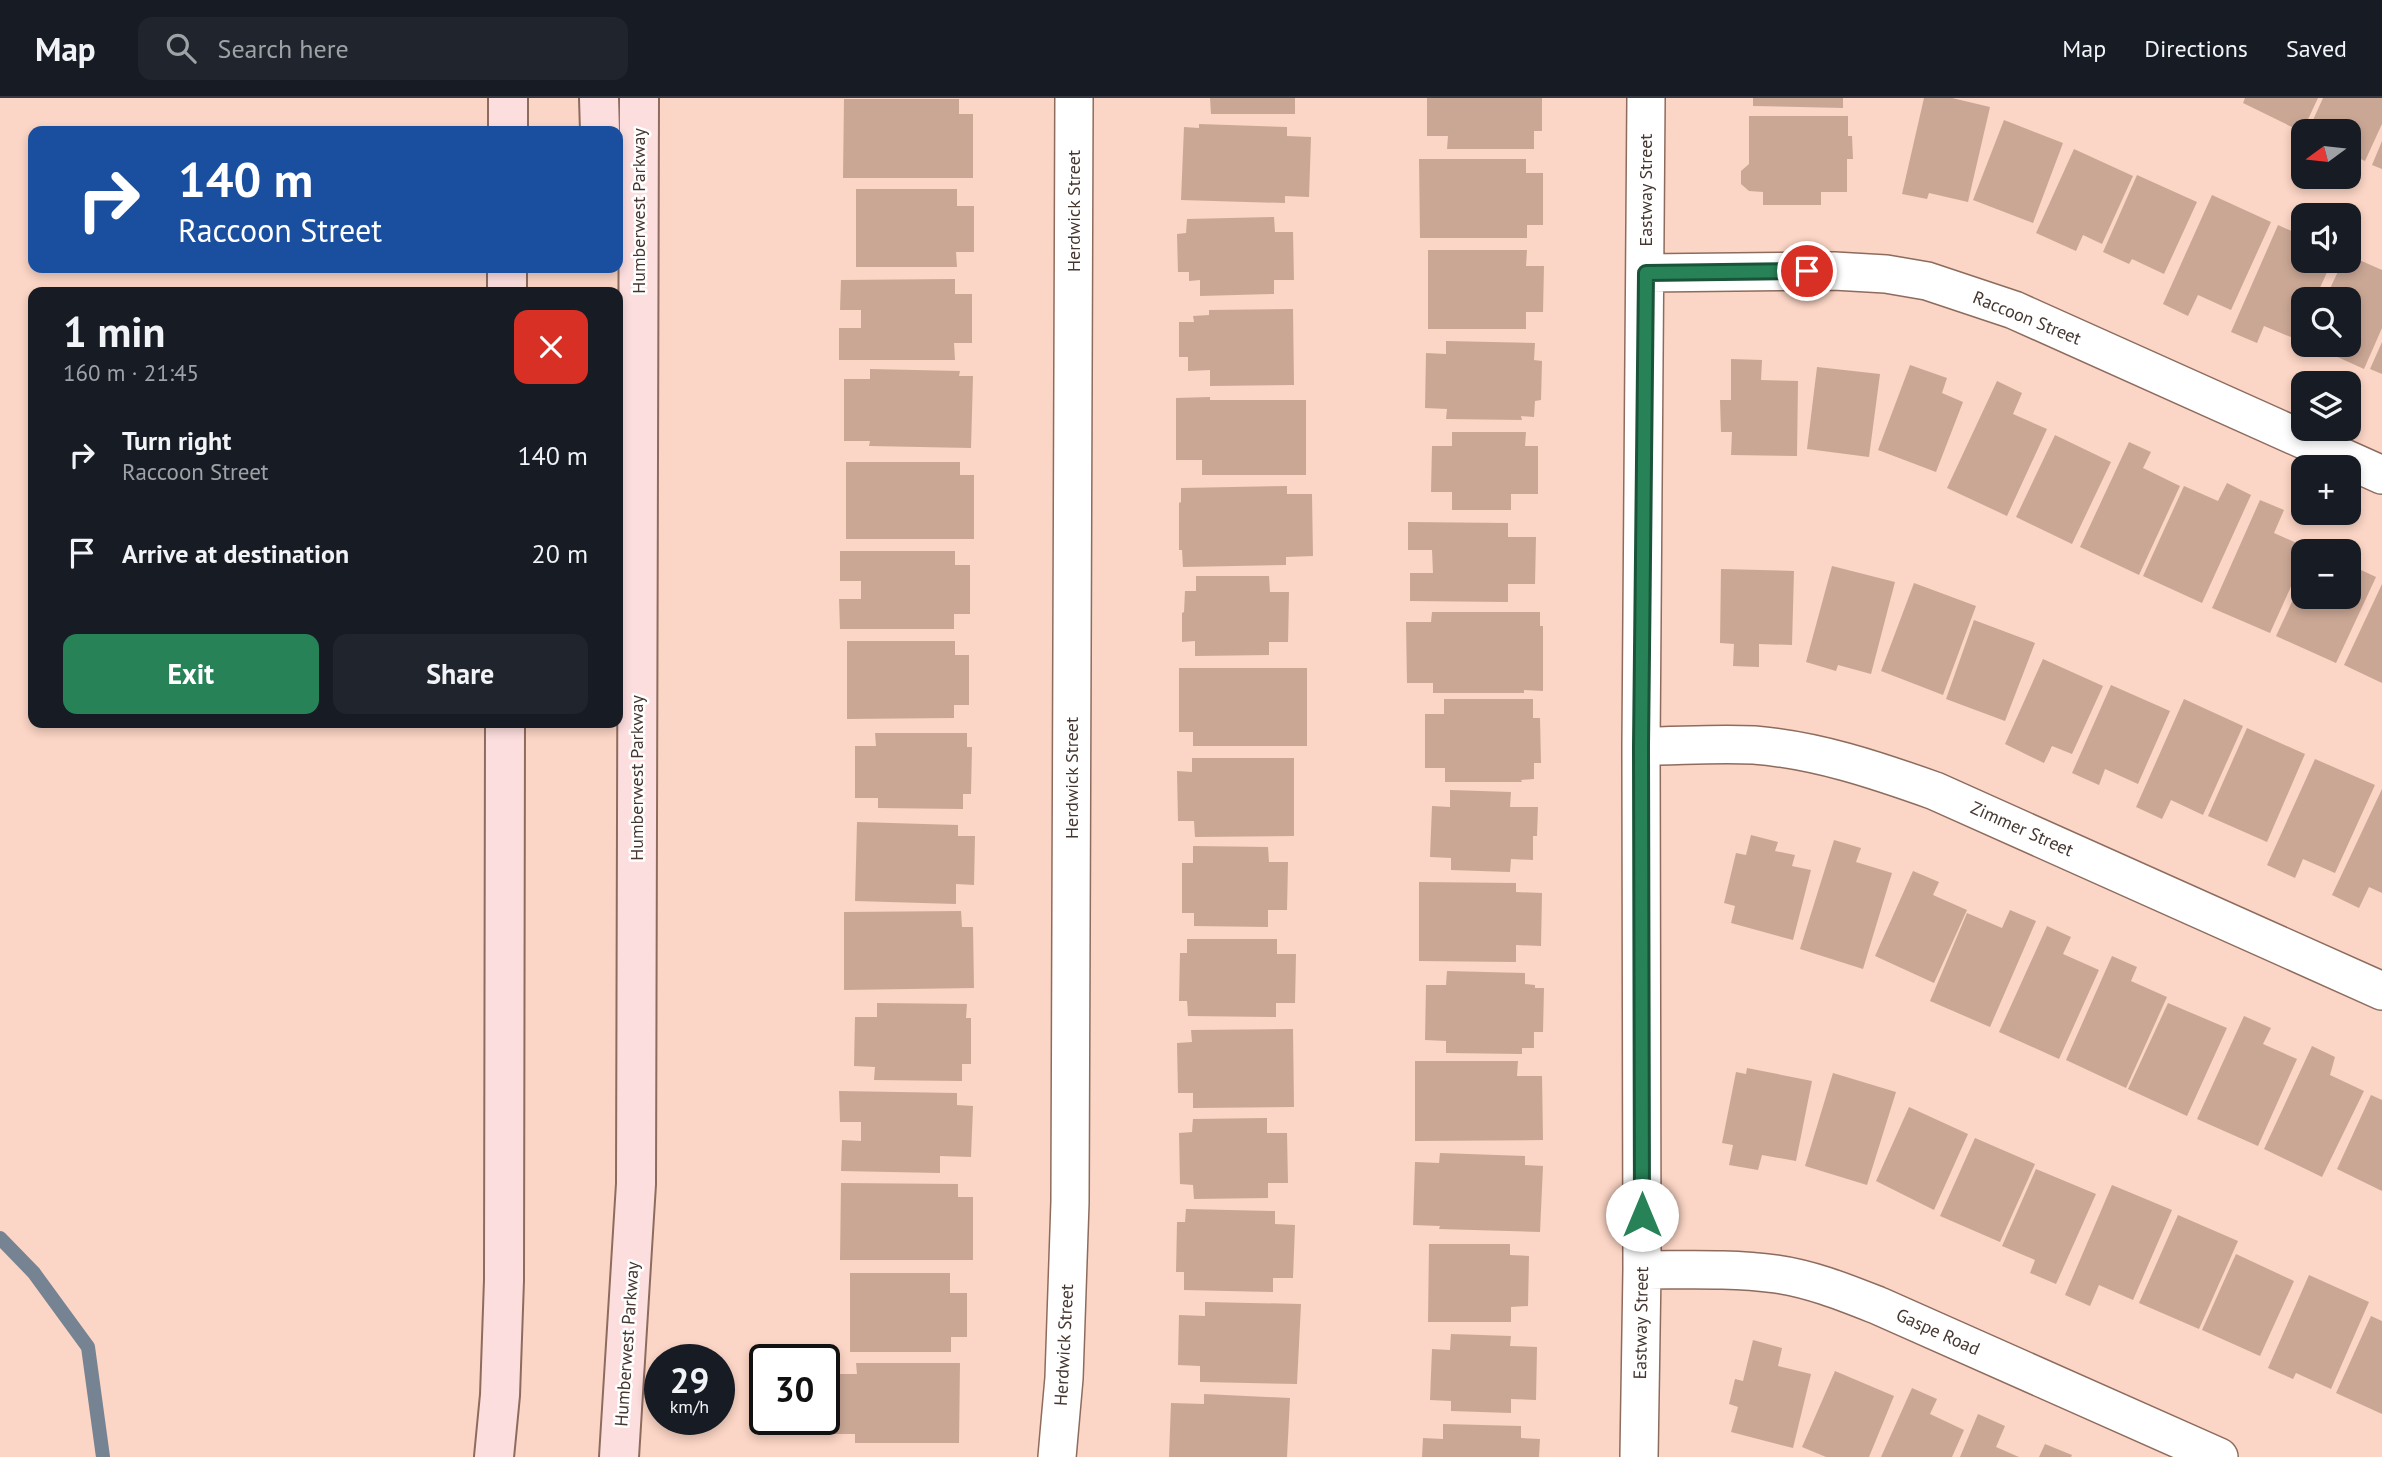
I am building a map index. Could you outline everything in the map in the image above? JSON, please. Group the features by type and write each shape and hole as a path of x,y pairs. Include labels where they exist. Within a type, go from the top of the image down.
{"main road":[{"path":"508,98 508,126"},
{"path":"599,98 600,126"},
{"name":"Humberwest Parkway","path":"619,1457 636,1184 639,98"},
{"path":"623,345 639,466"},
{"path":"494,1457 500,1395 504,1280 505,728"}],"street":[{"name":"Herdwick Street","path":"1057,1457 1064,1378 1070,1189 1074,98"},
{"name":"Eastway Street","path":"1639,1457 1646,98"},
{"name":"Raccoon Street","path":"1646,273 1834,271 1886,274 1927,281 2014,310 2382,475"},
{"name":"Zimmer Street","path":"1641,746 1753,745 1800,751 1865,766 1936,791 2382,991"},
{"name":"Gaspe Road","path":"1642,1270 1698,1269 1777,1274 1827,1286 1879,1306 2219,1457"}],"building":[{"path":"1210,98 1295,98 1295,114 1211,114"},
{"path":"1427,98 1542,98 1542,131 1534,131 1534,149 1447,149 1448,136 1427,136"},
{"path":"1753,98 1843,98 1843,108 1753,106"},
{"path":"1924,98 1952,98 1990,107 1968,202 1929,193 1927,199 1902,194"},
{"path":"2245,98 2318,98 2308,119 2291,119 2291,127 2243,103"},
{"path":"2323,98 2382,98 2382,124 2365,161 2361,159 2361,119 2313,119"},
{"path":"844,99 959,99 959,114 973,114 973,178 843,178"},
{"path":"1749,116 1848,116 1848,136 1852,136 1853,159 1847,159 1847,192 1821,192 1821,205 1763,205 1763,192 1749,191 1741,184 1741,171 1749,164"},
{"path":"2004,120 2063,143 2033,223 1973,200"},
{"path":"1199,124 1287,127 1287,136 1311,137 1309,197 1285,196 1285,203 1181,200 1184,127 1199,128"},
{"path":"2382,141 2382,169 2372,165"},
{"path":"2074,149 2133,176 2102,244 2083,235 2076,251 2036,233"},
{"path":"1419,159 1526,159 1526,173 1543,173 1543,225 1527,225 1527,238 1420,238"},
{"path":"2137,175 2197,202 2164,274 2132,259 2129,264 2103,252"},
{"path":"856,189 957,189 957,206 974,206 974,252 956,252 957,267 856,267"},
{"path":"2212,195 2271,222 2231,310 2198,295 2188,316 2163,304"},
{"path":"1274,217 1275,232 1293,232 1294,280 1274,280 1274,294 1200,296 1200,280 1189,281 1189,272 1178,272 1177,234 1186,233 1187,219"},
{"path":"2278,225 2291,231 2291,273 2327,273 2320,287 2291,287 2291,337 2264,326 2257,343 2231,332"},
{"path":"1428,250 1527,250 1526,266 1544,266 1543,312 1526,312 1526,329 1428,329"},
{"path":"2361,261 2382,270 2382,328 2364,369 2338,357 2361,357 2361,287 2331,287 2337,273 2361,273"},
{"path":"955,279 955,294 972,294 972,343 954,343 955,360 839,360 839,328 861,328 861,310 840,310 841,280"},
{"path":"1293,309 1294,385 1210,386 1210,370 1188,371 1188,357 1179,357 1179,322 1194,322 1193,316 1209,315 1209,310"},
{"path":"1446,341 1535,343 1534,360 1542,361 1541,400 1535,401 1534,417 1521,416 1522,420 1446,419 1447,409 1425,408 1426,353 1446,354"},
{"path":"2382,342 2382,374 2370,369"},
{"path":"1731,359 1762,360 1761,380 1798,381 1797,456 1731,455 1732,432 1721,432 1720,400 1731,400"},
{"path":"1910,365 1947,378 1942,393 1963,402 1936,472 1878,450"},
{"path":"1817,367 1880,374 1869,457 1807,449"},
{"path":"870,369 960,371 959,376 973,376 971,448 869,446 870,441 844,441 844,379 870,379"},
{"path":"1997,381 2022,393 2013,414 2047,429 2007,516 1947,488"},
{"path":"1210,397 1210,400 1306,400 1306,475 1202,475 1202,460 1176,460 1176,398"},
{"path":"1452,432 1526,432 1525,446 1538,446 1538,494 1511,494 1511,510 1452,510 1452,492 1431,492 1432,446 1452,446"},
{"path":"2055,435 2111,462 2072,544 2016,517"},
{"path":"2129,442 2151,452 2143,468 2180,486 2139,575 2080,547"},
{"path":"846,462 960,462 960,475 974,475 974,539 846,539"},
{"path":"2227,483 2251,495 2202,603 2143,576 2184,486 2218,501"},
{"path":"1287,486 1287,494 1312,494 1313,556 1286,557 1286,565 1183,567 1182,550 1179,550 1181,488"},
{"path":"2260,500 2284,510 2274,533 2291,540 2291,587 2270,633 2212,608"},
{"path":"1408,522 1508,523 1508,537 1536,537 1535,584 1508,584 1508,602 1410,601 1410,573 1433,573 1432,550 1408,550"},
{"path":"840,551 955,551 955,565 970,565 970,614 954,614 954,629 840,629 839,599 861,599 861,581 840,581"},
{"path":"1832,566 1895,582 1871,674 1838,665 1836,671 1806,662"},
{"path":"1721,569 1794,571 1792,645 1759,644 1759,667 1733,666 1734,644 1720,643"},
{"path":"2361,570 2376,577 2336,663 2276,636 2291,604 2291,609 2361,609"},
{"path":"1196,576 1269,576 1270,592 1289,592 1288,642 1269,642 1269,655 1195,656 1195,641 1182,642 1182,613 1185,591 1196,591"},
{"path":"1914,583 1976,606 1943,695 1881,671"},
{"path":"2382,584 2382,683 2344,665"},
{"path":"1432,612 1540,612 1540,626 1543,626 1543,691 1433,693 1433,683 1407,683 1406,622 1431,622"},
{"path":"1974,620 2035,643 2005,721 1946,699"},
{"path":"847,641 955,641 955,655 969,655 969,705 954,705 954,718 847,719"},
{"path":"2043,659 2103,686 2072,754 2052,746 2044,763 2005,744"},
{"path":"1179,668 1307,668 1307,746 1193,746 1193,732 1179,732"},
{"path":"2111,685 2170,711 2138,784 2105,769 2099,785 2072,773"},
{"path":"1444,699 1533,699 1533,718 1540,718 1541,763 1534,763 1534,779 1521,780 1522,782 1445,782 1445,768 1425,768 1425,714 1444,714"},
{"path":"2184,699 2243,726 2203,815 2171,800 2162,819 2136,807"},
{"path":"2247,728 2305,754 2267,842 2208,816"},
{"path":"875,733 967,733 967,747 972,747 971,794 963,794 963,809 878,808 878,798 855,798 855,746 876,746"},
{"path":"1192,758 1294,758 1294,836 1195,837 1194,821 1178,821 1177,771 1192,772"},
{"path":"2315,759 2375,785 2335,873 2303,859 2295,878 2267,865"},
{"path":"2382,789 2382,893 2369,887 2359,908 2332,895"},
{"path":"1450,790 1511,792 1510,807 1538,807 1537,836 1533,836 1533,860 1511,859 1510,872 1451,870 1451,858 1430,857 1432,806 1450,807"},
{"path":"857,822 958,825 958,836 975,836 974,885 956,884 956,904 855,901"},
{"path":"1751,835 1778,842 1775,851 1795,855 1792,866 1811,870 1793,940 1731,923 1735,906 1724,903 1736,853 1746,855"},
{"path":"1834,840 1861,848 1856,862 1892,873 1863,969 1800,949"},
{"path":"1193,846 1268,847 1269,862 1288,862 1287,910 1268,910 1268,927 1194,926 1194,913 1182,913 1182,863 1193,863"},
{"path":"1913,871 1939,882 1933,895 1967,910 1934,983 1875,956"},
{"path":"1419,882 1516,883 1516,892 1542,893 1541,946 1516,945 1516,962 1419,961"},
{"path":"2010,910 2036,921 1990,1027 1930,1001 1967,913 2002,928"},
{"path":"961,911 962,927 973,927 974,988 844,990 844,912"},
{"path":"2047,926 2071,937 2063,954 2099,970 2059,1059 1999,1032"},
{"path":"1187,939 1277,939 1277,954 1296,954 1295,1003 1276,1003 1276,1017 1188,1016 1187,1001 1179,1001 1180,953 1187,953"},
{"path":"2112,956 2137,967 2131,981 2167,997 2126,1088 2066,1060"},
{"path":"1447,971 1525,973 1525,984 1544,988 1543,1032 1534,1032 1534,1048 1522,1048 1522,1054 1446,1053 1446,1041 1425,1040 1426,985 1446,985"},
{"path":"877,1003 967,1004 966,1018 971,1018 971,1064 962,1064 962,1081 874,1080 875,1067 854,1066 855,1017 877,1017"},
{"path":"2168,1003 2227,1028 2187,1116 2128,1089"},
{"path":"2244,1016 2271,1028 2263,1044 2297,1059 2258,1146 2197,1119"},
{"path":"1293,1029 1294,1107 1193,1108 1193,1093 1178,1093 1177,1043 1192,1042 1191,1030"},
{"path":"2312,1046 2335,1057 2330,1075 2364,1091 2322,1177 2264,1149"},
{"path":"1415,1061 1518,1061 1517,1076 1542,1076 1543,1140 1415,1141"},
{"path":"1747,1068 1812,1081 1796,1161 1762,1155 1758,1170 1729,1165 1733,1145 1722,1143 1736,1072 1746,1074"},
{"path":"1833,1073 1896,1092 1867,1185 1805,1166"},
{"path":"839,1091 957,1093 957,1105 973,1106 971,1157 940,1156 940,1173 841,1171 842,1140 861,1141 861,1122 840,1122"},
{"path":"2371,1095 2382,1100 2382,1191 2337,1169"},
{"path":"1909,1107 1968,1134 1934,1210 1876,1181"},
{"path":"1267,1118 1267,1133 1287,1133 1288,1183 1268,1183 1268,1198 1194,1199 1193,1185 1180,1184 1179,1133 1192,1132 1193,1119"},
{"path":"1975,1138 2035,1164 2000,1242 1940,1216"},
{"path":"1440,1153 1525,1156 1525,1165 1543,1166 1540,1232 1439,1229 1440,1226 1413,1225 1415,1162 1439,1163"},
{"path":"2036,1169 2096,1194 2056,1284 2030,1273 2035,1260 2002,1246"},
{"path":"841,1183 958,1184 958,1197 973,1197 973,1260 840,1260"},
{"path":"2112,1185 2172,1210 2133,1300 2099,1285 2090,1306 2065,1295"},
{"path":"1186,1209 1275,1211 1275,1224 1295,1225 1293,1278 1273,1278 1273,1292 1184,1290 1184,1272 1176,1272 1177,1222 1185,1222"},
{"path":"2178,1215 2238,1241 2199,1329 2139,1303"},
{"path":"1429,1244 1510,1244 1510,1255 1529,1256 1528,1306 1511,1307 1511,1322 1428,1322"},
{"path":"2236,1254 2294,1281 2260,1356 2202,1330"},
{"path":"850,1273 950,1273 950,1293 967,1293 967,1337 951,1337 951,1352 850,1352"},
{"path":"2309,1275 2369,1302 2331,1389 2296,1373 2293,1379 2268,1368"},
{"path":"1205,1302 1301,1304 1297,1384 1200,1382 1200,1366 1178,1365 1179,1315 1205,1316"},
{"path":"2371,1316 2382,1321 2382,1414 2336,1393"},
{"path":"1451,1334 1511,1336 1510,1346 1537,1347 1536,1400 1511,1399 1511,1413 1451,1411 1451,1401 1430,1400 1432,1349 1450,1350"},
{"path":"1753,1340 1782,1348 1778,1366 1811,1374 1793,1448 1731,1432 1738,1407 1729,1404 1735,1379 1743,1381"},
{"path":"856,1363 960,1363 959,1443 855,1443 855,1434 840,1434 840,1374 857,1374"},
{"path":"1835,1371 1894,1396 1869,1457 1826,1457 1802,1447"},
{"path":"1912,1388 1937,1399 1930,1414 1964,1430 1952,1457 1881,1457"},
{"path":"1204,1394 1290,1398 1287,1457 1169,1457 1171,1403 1204,1404"},
{"path":"1978,1414 2005,1426 1996,1447 2019,1457 1960,1457"},
{"path":"1443,1424 1521,1426 1521,1438 1540,1439 1539,1457 1422,1457 1423,1438 1443,1439"},
{"path":"2045,1444 2072,1455 2039,1457"}],"waterway":[{"path":"0,1238 34,1273 88,1347 103,1457"}],"route":[{"path":"1642,1215 1641,746 1646,273 1807,271"}]}
